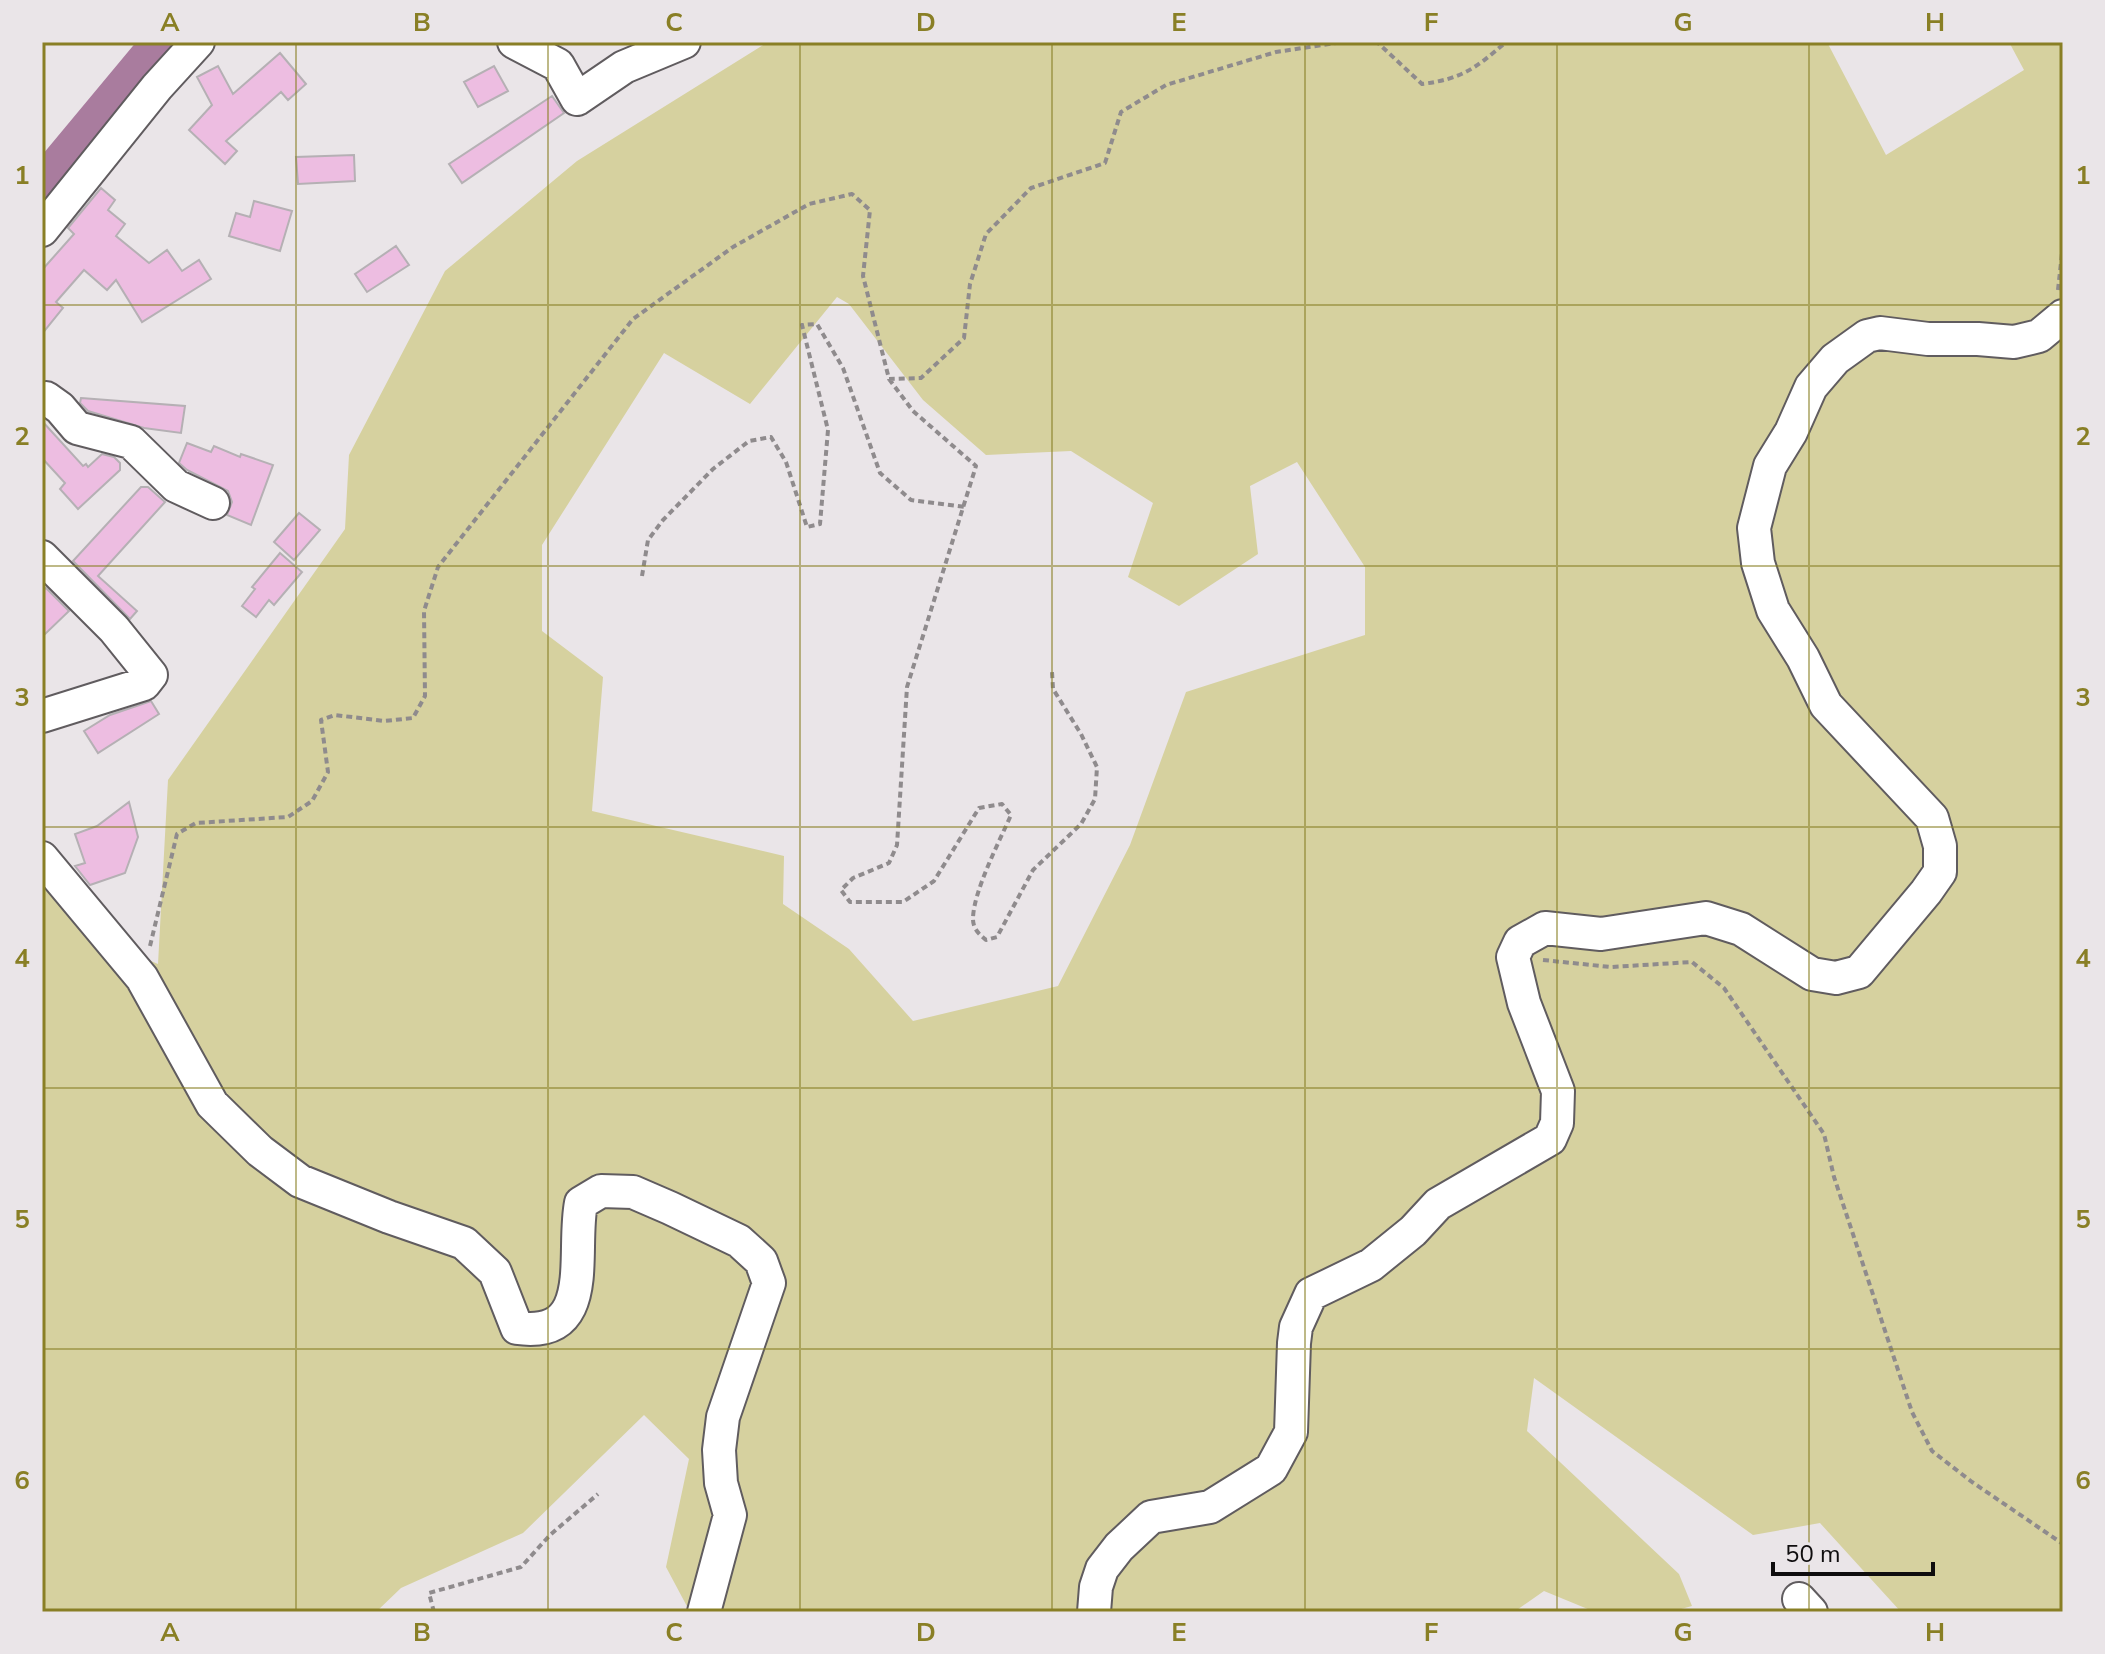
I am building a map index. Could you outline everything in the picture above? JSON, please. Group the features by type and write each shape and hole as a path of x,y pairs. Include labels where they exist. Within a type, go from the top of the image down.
{"street":[{"path":"42,230 157,87 198,42"},
{"path":"514,42 558,65 577,99 624,67 684,42"},
{"path":"1094,1612 1096,1587 1102,1569 1119,1547 1151,1517 1210,1507 1271,1469 1291,1432 1296,1327 1311,1294 1371,1265 1413,1231 1438,1204 1550,1139 1557,1123 1558,1091 1524,1003 1513,957 1520,942 1545,928 1601,934 1706,918 1741,929 1812,974 1836,978 1859,972 1926,892 1940,872 1940,846 1932,818 1826,705 1803,658 1773,610 1758,563 1754,528 1770,466 1791,432 1811,387 1835,359 1867,336 1880,333 1928,339 2014,342 2039,336 2060,318"},
{"path":"42,399 46,398 60,408 77,428 131,442 176,486 213,503"},
{"path":"42,557 114,629 151,675 144,684 42,716"},
{"path":"42,858 142,978 212,1104 260,1151 300,1181 464,1243 495,1272 517,1328 538,1331 555,1325 570,1310 576,1288 577,1224 581,1203 601,1191 633,1192 670,1208 739,1241 761,1261 769,1283 723,1417 719,1450 721,1483 730,1515 704,1612"}],"path":[{"path":"889,379 921,378 964,338 970,284 986,234 1031,188 1105,163 1121,112 1166,85 1276,52 1342,42 1378,43 1422,84 1449,81 1478,66 1506,42"},
{"path":"142,978 177,834 196,823 288,817 312,801 328,772 321,720 335,715 384,721 413,718 425,696 424,611 438,567 633,319 733,247 809,204 852,194 870,210 863,276 889,379 913,411 976,466 907,687 897,845 889,863 853,878 841,890 850,902 903,902 934,881 979,808 1002,804 1011,815 985,873 973,919 976,932 986,940 997,937 1033,870 1081,824 1095,799 1097,767 1053,689 1052,672"},
{"path":"2060,318 2058,283 2063,244"},
{"path":"642,576 648,540 663,520 713,469 749,441 771,437 786,462 807,527 820,524 828,430 802,325 817,324 843,368 880,473 911,500 965,507"},
{"path":"1513,957 1611,967 1692,962 1724,988 1824,1134 1834,1177 1907,1398 1932,1451 2063,1544"},
{"path":"434,1612 429,1593 521,1567 550,1535 598,1494"}],"shaded area":[{"path":"768,42 1827,42 1886,155 2024,70 2009,42 2063,42 2063,1612 1901,1612 1820,1523 1753,1535 1534,1378 1527,1431 1679,1574 1692,1606 1670,1612 1595,1612 1544,1591 1514,1612 690,1612 666,1567 689,1459 644,1415 523,1533 401,1588 376,1612 42,1612 42,853 95,937 158,964 168,780 345,529 349,455 445,271 577,161","holes":["837,297 849,304 923,400 986,455 1071,451 1153,503 1128,577 1179,606 1258,554 1250,486 1297,462 1365,567 1365,635 1186,692 1130,845 1058,986 913,1021 849,949 783,904 784,856 592,811 603,677 542,631 542,545 664,353 750,404"]}],"building":[{"path":"280,53 306,84 288,100 281,92 226,141 237,151 225,164 189,130 212,105 197,77 218,66 233,94"},
{"path":"494,66 508,91 478,107 464,82"},
{"path":"552,96 564,113 462,183 449,164"},
{"path":"354,155 355,181 298,184 296,157"},
{"path":"101,188 115,200 108,210 125,224 116,236 149,263 167,250 182,271 199,260 211,279 142,322 116,280 107,290 84,270 56,302 63,308 42,334 42,270 74,234 68,228"},
{"path":"254,201 292,211 280,251 229,236 236,213 250,217"},
{"path":"396,246 409,265 367,292 355,274"},
{"path":"81,398 185,406 181,433 144,428 88,411 80,403"},
{"path":"42,421 83,466 86,464 88,467 102,454 114,457 120,463 120,470 78,509 60,489 65,483 42,458"},
{"path":"187,443 211,452 214,446 240,457 241,454 273,465 251,525 227,515 232,502 228,491 179,463"},
{"path":"141,487 148,487 165,502 98,576 137,611 130,619 73,561"},
{"path":"299,513 320,530 294,560 274,542"},
{"path":"280,553 302,572 274,605 269,600 256,617 242,606 255,589 252,587"},
{"path":"46,588 69,611 42,637 42,591"},
{"path":"151,701 159,714 98,753 84,731 110,715"},
{"path":"129,802 138,837 125,873 90,885 75,866 85,863 75,834 97,826"}],"waterway":[{"path":"42,185 161,42"}]}
